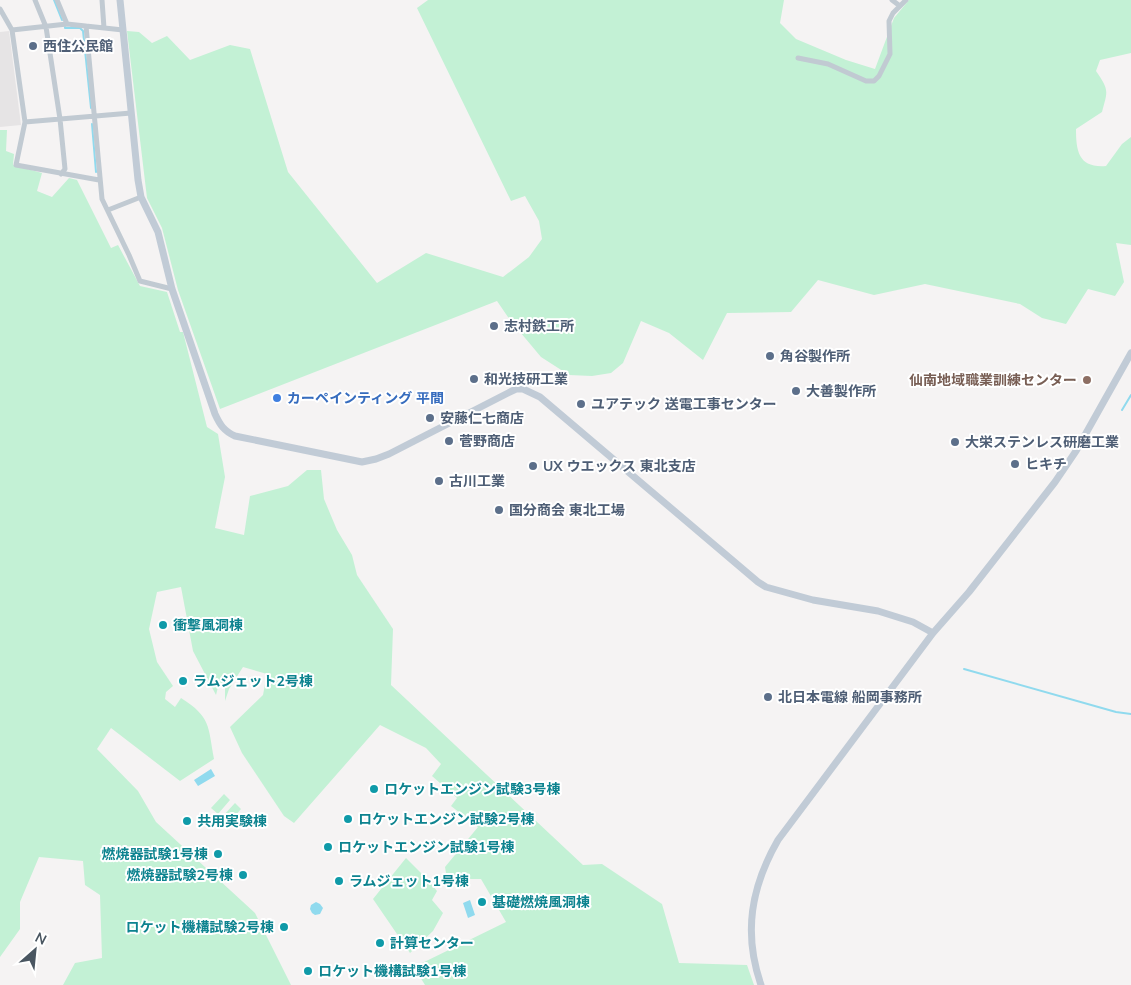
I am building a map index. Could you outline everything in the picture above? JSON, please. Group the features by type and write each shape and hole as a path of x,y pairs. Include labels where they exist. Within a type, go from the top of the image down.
{"street":[{"path":"35,0 46,27 60,119 65,168 61,174"},
{"path":"57,0 66,24"},
{"path":"102,0 104,28"},
{"path":"120,0 141,196 158,232 172,289 219,423 227,433 362,462 388,454 516,389 524,389 540,398 561,414 632,476 766,587 814,600 878,611 912,622 933,633"},
{"path":"892,0 900,6"},
{"path":"798,58 828,64 866,81 874,81 879,76 890,54 889,21 893,13 906,0"},
{"path":"0,9 12,30 25,122 16,165 99,180"},
{"path":"12,30 66,24 123,30"},
{"path":"86,26 102,199 140,281 172,289"},
{"path":"25,122 131,113"},
{"path":"108,210 141,196"},
{"path":"761,985 751,945 751,916 760,877 769,855 800,810 933,633 969,592 1055,482 1076,451 1131,353"}],"shaded area":[{"path":"9,31 21,125 0,127 0,32"}],"green space":[{"path":"428,0 784,0 780,23 796,39 846,60 875,69 894,18 909,0 1131,0 1131,53 1100,60 1096,71 1106,90 1102,112 1076,129 1078,151 1081,157 1090,164 1097,166 1106,166 1122,144 1131,137 1131,245 1116,243 1124,282 1115,296 1088,289 1066,324 1042,318 1020,304 925,284 874,295 818,280 791,312 727,313 703,360 669,333 641,321 623,363 611,373 592,376 569,375 541,357 510,320 497,301 220,409 178,290 162,228 147,198 127,31 139,32 152,43 167,36 190,60 230,45 250,49 288,172 377,283 426,253 503,277 529,257 542,239 539,221 525,196 511,201 417,8"},
{"path":"0,130 7,130 6,151 14,154 13,165 42,173 37,191 52,197 69,178 77,180 111,248 118,245 140,286 167,292 180,332 183,332 207,427 218,434 225,477 215,528 244,535 250,496 288,486 307,470 321,470 324,499 337,530 352,555 357,575 393,629 391,685 583,865 602,864 662,904 679,963 747,965 754,985 425,985 414,967 506,922 481,879 447,879 445,867 478,827 451,806 457,798 432,776 441,764 426,748 380,725 294,823 284,816 242,753 230,727 263,695 267,674 243,667 229,689 225,701 225,688 218,687 216,695 193,651 181,587 157,592 149,629 157,662 173,686 166,692 165,699 175,707 181,698 203,717 209,730 214,759 180,781 111,728 97,749 138,791 156,822 255,913 291,985 63,985 75,963 102,958 100,895 85,885 83,861 39,857 20,902 20,929 0,957"},
{"path":"224,794 230,800 218,814 211,808"},
{"path":"235,803 241,809 229,823 222,817"},
{"path":"406,858 437,891 432,900 443,913 433,931 410,953 373,899"}],"water":[{"path":"211,769 215,776 198,786 194,780"},
{"path":"470,900 475,915 468,918 463,903"},
{"path":"316,902 323,908 320,914 315,915 310,909 311,905"}],"waterway":[{"path":"54,0 62,20"},
{"path":"65,27 80,28 83,31 91,108"},
{"path":"92,124 96,172"},
{"path":"1122,410 1131,395"},
{"path":"964,669 1116,712 1131,714"}],"place":[{"name":"西住公民館","path":"33,46"},
{"name":"志村鉄工所","path":"494,326"},
{"name":"角谷製作所","path":"770,356"},
{"name":"和光技研工業","path":"474,379"},
{"name":"仙南地域職業訓練センター","path":"1087,380"},
{"name":"大善製作所","path":"796,391"},
{"name":"カーペインティング 平間","path":"277,398"},
{"name":"ユアテック 送電工事センター","path":"581,404"},
{"name":"安藤仁七商店","path":"430,418"},
{"name":"菅野商店","path":"449,441"},
{"name":"大栄ステンレス研磨工業","path":"955,442"},
{"name":"ヒキチ","path":"1015,464"},
{"name":"UX ウエックス 東北支店","path":"533,466"},
{"name":"古川工業","path":"439,481"},
{"name":"国分商会 東北工場","path":"499,510"},
{"name":"衝撃風洞棟","path":"163,625"},
{"name":"ラムジェット2号棟","path":"183,681"},
{"name":"北日本電線 船岡事務所","path":"768,697"},
{"name":"ロケットエンジン試験3号棟","path":"374,789"},
{"name":"ロケットエンジン試験2号棟","path":"348,819"},
{"name":"共用実験棟","path":"187,821"},
{"name":"ロケットエンジン試験1号棟","path":"328,847"},
{"name":"燃焼器試験1号棟","path":"218,854"},
{"name":"燃焼器試験2号棟","path":"243,875"},
{"name":"ラムジェット1号棟","path":"339,881"},
{"name":"基礎燃焼風洞棟","path":"482,902"},
{"name":"ロケット機構試験2号棟","path":"284,927"},
{"name":"計算センター","path":"380,943"},
{"name":"ロケット機構試験1号棟","path":"308,971"}]}
